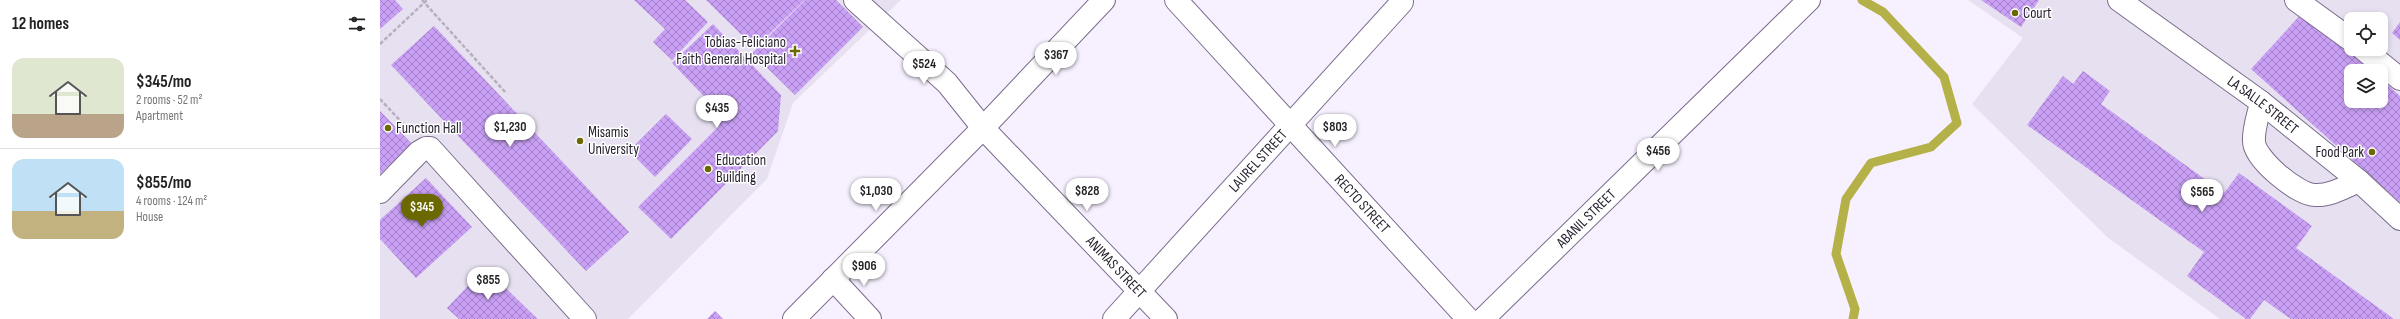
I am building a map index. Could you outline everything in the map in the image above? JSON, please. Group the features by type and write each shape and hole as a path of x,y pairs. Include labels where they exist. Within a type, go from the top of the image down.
{"street":[{"name":"ANIMAS STREET","path":"855,0 947,83 983,128 1166,319"},
{"path":"794,319 983,128 1104,0"},
{"name":"RECTO STREET","path":"1176,0 1468,319"},
{"name":"ABANIL STREET","path":"1483,319 1809,0"},
{"name":"LA SALLE STREET","path":"2119,0 2261,102 2359,181 2400,219"},
{"path":"2296,0 2344,35"},
{"name":"LAUREL STREET","path":"1114,319 1402,2"},
{"path":"2372,56 2400,79"},
{"path":"2261,102 2254,141 2256,151 2262,162 2302,192 2313,195 2325,195 2359,181"},
{"path":"380,192 419,152 426,148 434,151 585,319"},
{"path":"833,279 870,319"}],"path":[{"path":"380,44 423,1 427,0"},
{"path":"423,1 506,93"},
{"path":"380,99 426,148"}],"shaded area":[{"name":"Misamis University","path":"380,0 901,0 793,103 767,179 628,319 380,319"},
{"path":"1968,0 2400,0 2400,319 2220,319 2107,237 1972,104 2023,38"}],"building":[{"path":"380,0 395,0 403,9 380,29"},
{"path":"634,0 685,0 708,22 672,60 653,42 665,29"},
{"path":"706,0 804,0 755,48"},
{"path":"805,0 836,0 863,27 795,95 752,53"},
{"name":"Court","path":"1981,0 2039,0 2021,27"},
{"name":"Food Park","path":"2305,10 2344,46 2344,56 2356,56 2364,64 2344,64 2344,108 2388,108 2388,85 2400,96 2400,203 2251,69"},
{"path":"2400,22 2400,40 2392,33"},
{"name":"Education Building","path":"713,24 781,95 778,131 671,239 638,207 717,128 719,112 672,63"},
{"path":"434,26 629,232 586,271 391,65"},
{"path":"2083,71 2110,91 2101,104 2224,193 2239,173 2312,226 2296,248 2394,319 2291,319 2264,300 2250,319 2246,319 2187,276 2204,252 2027,125 2063,76 2073,84"},
{"name":"Function Hall","path":"380,111 412,144 380,174"},
{"path":"666,114 692,139 655,177 629,151"},
{"path":"426,178 472,227 416,278 380,239 380,220"},
{"path":"485,268 538,319 459,319 447,308"},
{"path":"715,311 723,319 707,319"}],"waterway":[{"path":"1853,319 1855,309 1836,254 1846,199 1871,163 1931,147 1957,123 1944,77 1883,12 1862,0"}],"place":[{"name":"Court","path":"2015,13"},
{"name":"Tobias-Feliciano Faith General Hospital","path":"795,51"},
{"name":"Function Hall","path":"388,128"},
{"name":"Misamis University","path":"580,141"},
{"name":"Food Park","path":"2372,152"},
{"name":"Education Building","path":"708,169"}]}
